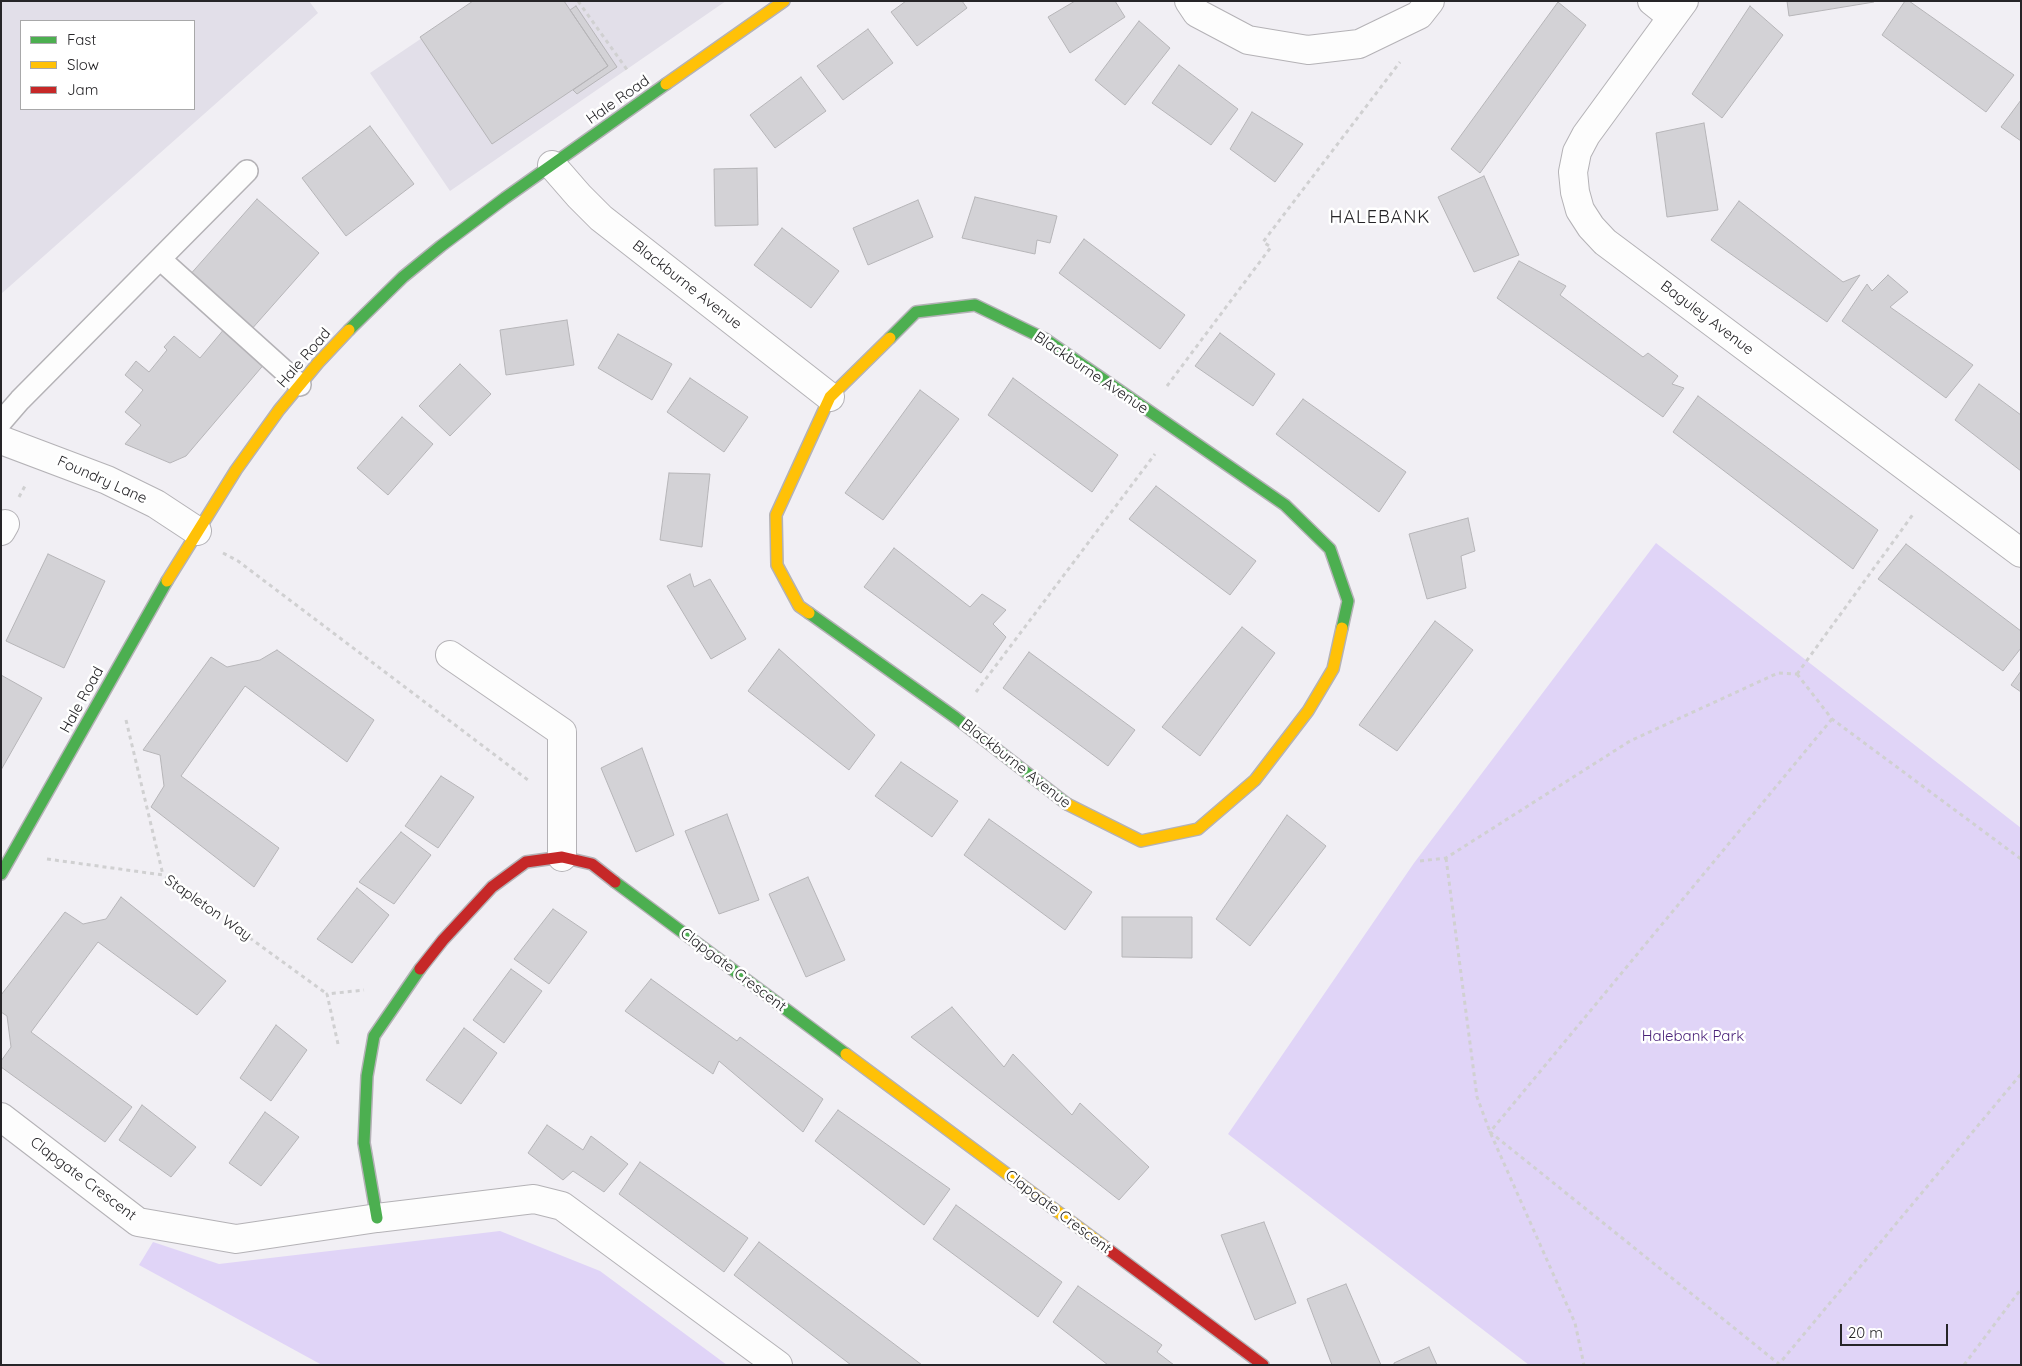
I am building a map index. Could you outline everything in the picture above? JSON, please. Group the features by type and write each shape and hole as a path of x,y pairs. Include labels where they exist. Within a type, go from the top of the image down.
{"street":[{"name":"Hale Road","path":"1,874 14,855 114,674 195,535 236,470 279,410 318,363 363,315 403,277 450,240 552,165 784,1"},
{"path":"1189,1 1197,13 1248,40 1308,50 1358,44 1424,8"},
{"name":"Baguley Avenue","path":"1670,6 1586,134 1577,152 1573,172 1575,192 1580,210 1590,227 1605,242 1934,486 2021,553"},
{"name":"Blackburne Avenue","path":"552,165 601,218 830,397"},
{"name":"Blackburne Avenue","path":"975,305 1045,339 1285,505 1330,549 1348,601 1333,669 1308,711 1255,780 1198,829 1141,841 1072,808 956,718 799,606 777,565 776,515 830,397 916,312 975,305"},
{"name":"Foundry Lane","path":"1,440 107,480 156,504 195,535"},
{"path":"450,655 562,732 562,857"},
{"name":"Clapgate Crescent","path":"377,1218 364,1143 367,1076 374,1036 412,978 443,940 492,887 526,862 562,857 592,864 1262,1365"},
{"name":"Clapgate Crescent","path":"1,1117 138,1222 236,1239 377,1218 534,1199 562,1206 778,1365"}],"lane":[{"path":"1,422 20,400 247,171"},
{"path":"160,259 300,385"}],"path":[{"path":"578,1 631,75"},
{"path":"1148,411 1271,247 1263,242 1409,50 1424,8"},
{"path":"956,718 1174,429"},
{"path":"3,527 41,454"},
{"path":"1798,674 1934,486"},
{"path":"195,535 238,560 562,806"},
{"path":"114,674 163,875"},
{"path":"1420,860 1446,858 1630,742 1778,674 1798,674"},
{"path":"1798,674 1832,719 2021,859"},
{"path":"1490,1132 1832,719"},
{"name":"Stapleton Way","path":"14,855 163,875 327,994"},
{"path":"1446,858 1477,1097 1490,1132 1575,1323 1584,1365"},
{"path":"1490,1132 1779,1364 2021,1074"},
{"path":"1964,1365 2021,1289"}],"shaded area":[{"path":"1,1 309,1 318,13 1,294"},
{"path":"477,1 726,1 450,191 370,73"}],"green space":[{"name":"Halebank Park","path":"1656,543 2021,828 2021,1365 1529,1365 1228,1134 1414,863"},
{"path":"500,1231 600,1271 727,1365 322,1365 139,1265 153,1242 219,1264"}],"building":[{"path":"473,1 564,1 608,66 492,144 420,37"},
{"path":"906,1 962,1 967,8 917,46 891,12"},
{"path":"1075,1 1115,1 1125,17 1070,53 1048,17"},
{"path":"1787,1 1874,1 1874,2 1789,16"},
{"path":"1905,1 1909,1 2014,75 1986,112 1882,35"},
{"path":"1558,2 1586,25 1480,173 1451,149"},
{"path":"576,6 617,67 577,94 573,90 608,66 570,10"},
{"path":"1750,6 1783,35 1722,118 1692,94"},
{"path":"1139,21 1170,48 1125,105 1095,80"},
{"path":"868,29 893,63 843,100 817,66"},
{"path":"1179,65 1238,109 1211,145 1152,103"},
{"path":"801,77 826,111 775,148 750,115"},
{"path":"2021,100 2021,141 2001,127"},
{"path":"1252,112 1303,144 1275,182 1230,149"},
{"path":"1704,123 1718,210 1667,217 1656,133"},
{"path":"370,126 414,184 346,236 302,178"},
{"path":"757,168 758,225 715,226 714,169"},
{"path":"1484,176 1519,255 1474,272 1438,197"},
{"path":"975,197 1057,216 1050,243 1037,240 1035,254 962,238"},
{"path":"257,199 319,253 250,331 188,277"},
{"path":"918,200 933,237 868,265 853,228"},
{"path":"1739,201 1843,282 1860,275 1827,322 1711,240"},
{"path":"782,228 839,271 811,308 754,265"},
{"path":"1084,239 1185,315 1160,349 1059,273"},
{"path":"1519,261 1566,286 1560,295 1643,357 1648,353 1678,376 1672,384 1684,388 1663,417 1497,298"},
{"path":"1888,275 1908,292 1890,307 1973,365 1946,398 1842,321 1867,284 1872,291"},
{"path":"567,320 574,365 506,375 500,330"},
{"path":"225,328 266,362 186,456 170,463 125,444 141,425 125,412 143,390 125,375 136,361 149,372 167,350 164,347 174,336 200,358"},
{"path":"1220,333 1275,374 1253,406 1195,366"},
{"path":"618,334 672,364 652,400 598,368"},
{"path":"460,364 491,394 450,436 419,406"},
{"path":"690,378 748,417 724,452 667,412"},
{"path":"1013,378 1118,455 1092,492 988,415"},
{"path":"1979,384 2021,415 2021,471 1955,420"},
{"path":"920,390 959,419 883,520 845,493"},
{"path":"1698,396 1878,530 1853,569 1673,432"},
{"path":"1303,399 1406,472 1379,512 1276,434"},
{"path":"402,417 433,444 388,495 357,468"},
{"path":"669,473 710,474 702,547 660,540"},
{"path":"1156,486 1256,561 1230,595 1129,519"},
{"path":"1468,518 1475,551 1461,556 1466,588 1427,599 1409,534"},
{"path":"1906,544 2021,631 2021,648 2003,671 1878,579"},
{"path":"894,548 970,607 982,594 1006,610 993,624 1006,637 981,673 864,587"},
{"path":"48,554 105,581 64,668 6,641"},
{"path":"690,574 694,587 710,579 746,639 711,659 667,586"},
{"path":"1435,621 1473,650 1397,751 1359,725"},
{"path":"1242,627 1275,653 1200,756 1162,727"},
{"path":"779,649 875,735 849,770 748,691"},
{"path":"277,650 374,720 347,762 245,686 181,776 279,848 254,887 151,807 164,786 160,755 143,750 211,657 227,667 260,660"},
{"path":"1029,652 1135,730 1108,766 1003,688"},
{"path":"2021,671 2021,692 2011,685"},
{"path":"1,675 42,698 1,770"},
{"path":"642,748 674,835 636,852 601,768"},
{"path":"901,762 958,801 932,837 875,796"},
{"path":"441,776 474,797 438,848 405,826"},
{"path":"727,814 759,900 719,914 685,831"},
{"path":"1287,815 1326,846 1250,946 1216,919"},
{"path":"989,819 1092,892 1065,930 964,855"},
{"path":"401,832 431,855 394,904 359,882"},
{"path":"808,877 845,960 806,977 769,894"},
{"path":"357,888 389,915 352,963 317,939"},
{"path":"121,897 226,981 197,1015 98,942 31,1032 132,1107 105,1142 1,1067 1,1061 11,1047 7,1016 1,1012 1,995 65,912 83,924 106,919"},
{"path":"553,909 587,932 549,984 514,959"},
{"path":"1122,917 1192,917 1192,958 1122,957"},
{"path":"511,969 542,991 504,1043 473,1020"},
{"path":"651,979 737,1041 740,1037 823,1099 803,1132 719,1061 713,1074 625,1011"},
{"path":"952,1007 1004,1067 1013,1054 1072,1115 1080,1103 1149,1167 1119,1200 911,1037"},
{"path":"276,1025 307,1050 271,1101 240,1078"},
{"path":"464,1028 497,1053 461,1104 426,1080"},
{"path":"142,1105 196,1147 171,1177 119,1140"},
{"path":"838,1110 950,1189 924,1225 815,1141"},
{"path":"265,1112 299,1137 261,1186 229,1163"},
{"path":"547,1125 583,1150 591,1136 628,1164 604,1192 573,1171 563,1180 528,1153"},
{"path":"640,1162 748,1238 724,1272 619,1194"},
{"path":"956,1205 1062,1282 1038,1317 933,1239"},
{"path":"1264,1222 1296,1303 1255,1320 1221,1235"},
{"path":"759,1242 922,1365 851,1365 734,1275"},
{"path":"1346,1284 1381,1365 1332,1365 1307,1299"},
{"path":"1078,1286 1162,1345 1157,1352 1174,1365 1108,1365 1053,1322"},
{"path":"1429,1347 1437,1365 1394,1365 1394,1363"}],"traffic: fast":[{"path":"349,330 403,277 441,246 505,198 666,84"},
{"path":"975,305 1045,339 1285,505 1330,549 1348,601 1342,628"},
{"path":"890,338 916,312 975,305"},
{"path":"1,874 167,581"},
{"path":"809,613 956,718 1067,804"},
{"path":"615,882 846,1054"},
{"path":"377,1218 364,1143 367,1076 374,1036 420,969"}],"traffic: slow":[{"path":"666,84 784,1"},
{"path":"167,581 236,470 279,410 318,363 349,330"},
{"path":"809,613 799,606 777,565 776,515 830,397 890,338"},
{"path":"1067,804 1141,841 1198,829 1255,780 1308,711 1333,669 1342,628"},
{"path":"846,1054 1105,1247"}],"traffic: jam":[{"path":"420,969 443,940 492,887 526,862 562,857 592,864 615,882"},
{"path":"1105,1247 1263,1365"}],"district":[{"name":"HALEBANK","path":"1380,218"}]}
